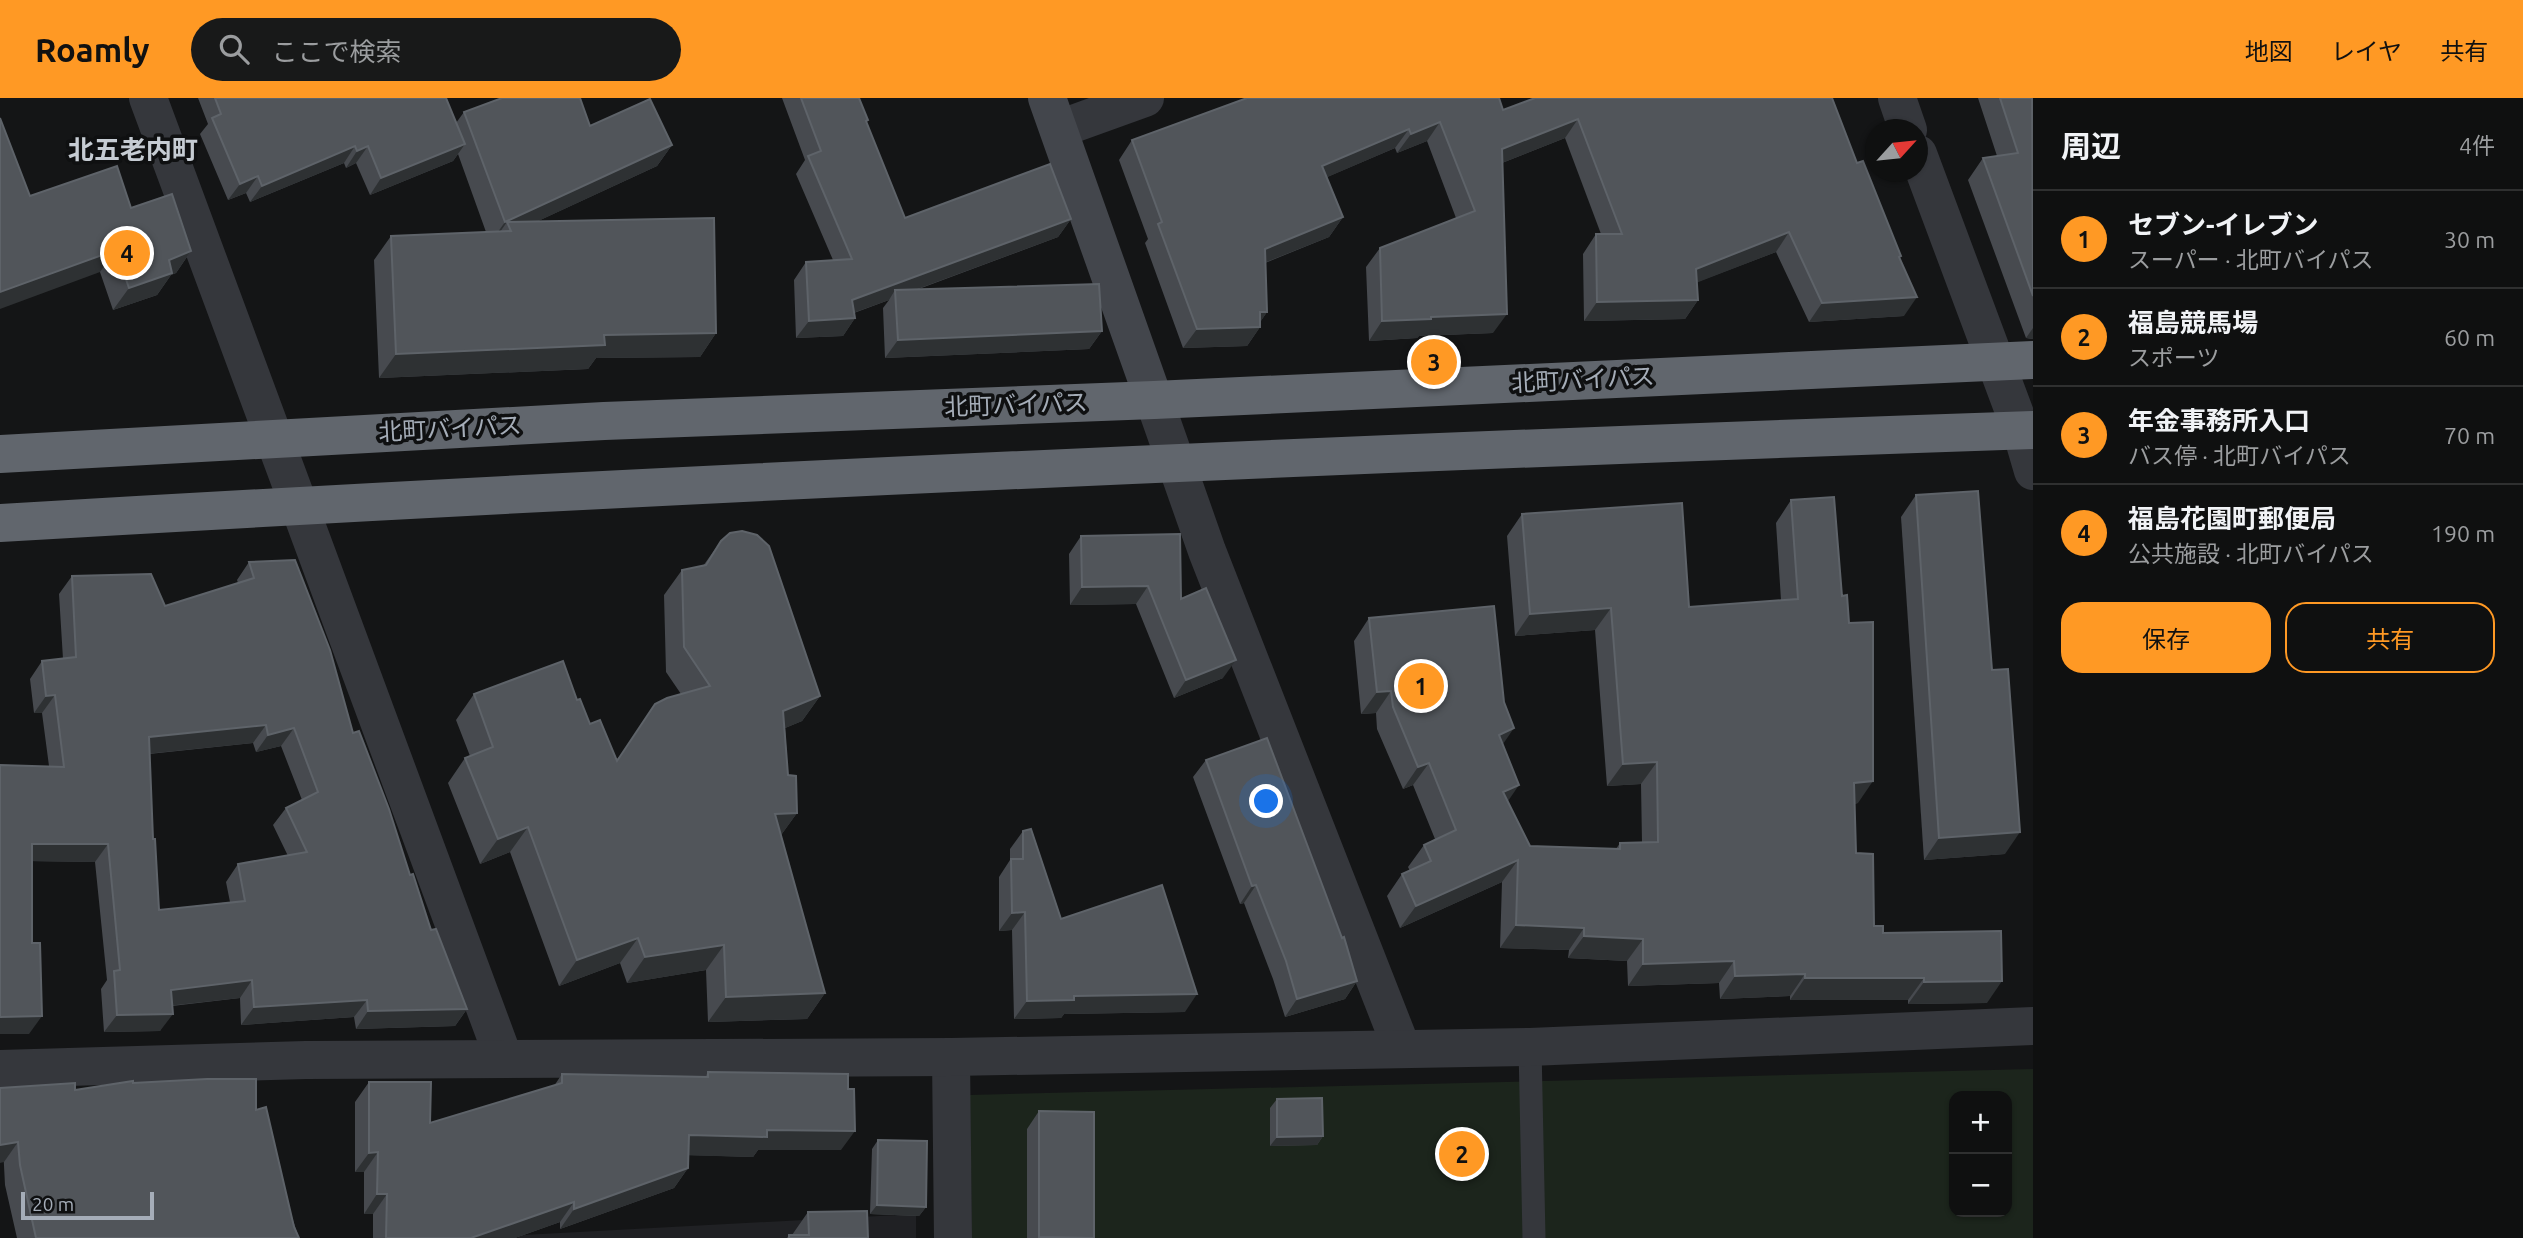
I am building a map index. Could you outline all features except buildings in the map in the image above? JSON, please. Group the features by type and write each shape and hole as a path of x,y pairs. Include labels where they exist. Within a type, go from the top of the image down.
{"highway":[{"name":"北町バイパス","path":"0,454 604,421 1154,400 2033,360"},
{"path":"0,523 1175,464 2027,430"}],"street":[{"path":"148,98 504,1059"},
{"path":"1145,98 1053,114 1175,464 1402,1049"},
{"path":"1896,98 1904,119"},
{"path":"1928,182 1995,362 2027,430 2033,471"},
{"path":"0,1069 306,1060 951,1057 1530,1047 2033,1026"},
{"path":"951,1057 953,1238"}],"lane":[{"path":"1530,1047 1534,1238"}],"shaded area":[{"path":"2033,1069 2033,1238 972,1238 970,1095"},
{"path":"916,1214 916,1238 517,1238 523,1235"}],"place":[{"name":"福島花園町郵便局","path":"127,253"},
{"name":"年金事務所入口","path":"1434,362"},
{"name":"セブン-イレブン","path":"1421,686"},
{"name":"福島競馬場","path":"1462,1154"}],"district":[{"name":"北五老内町","path":"133,150"}]}
